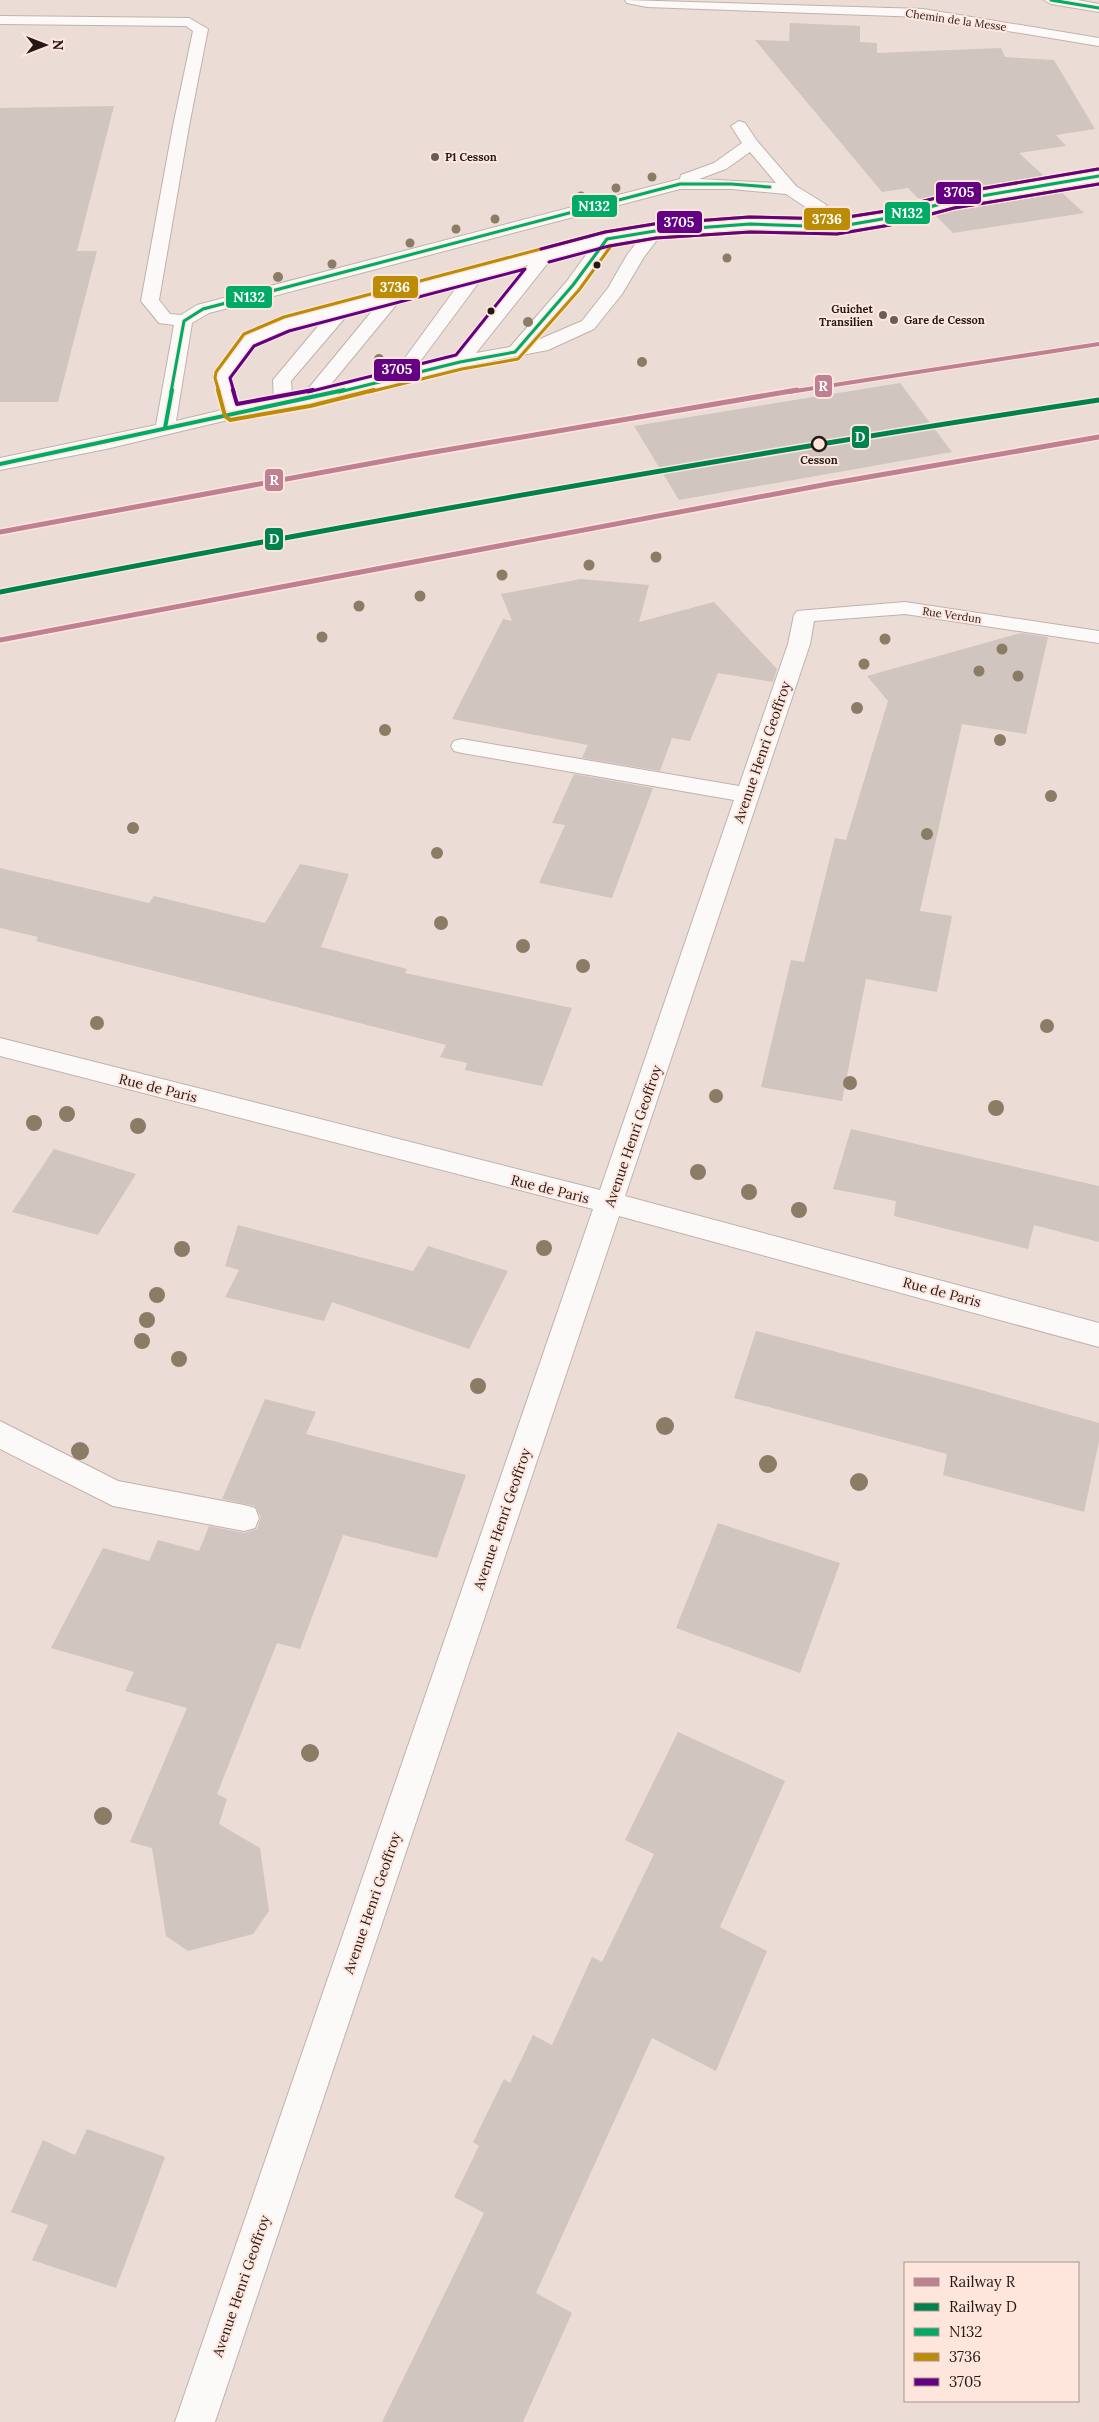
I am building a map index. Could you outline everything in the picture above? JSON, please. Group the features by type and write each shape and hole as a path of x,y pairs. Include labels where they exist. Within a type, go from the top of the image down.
{"street":[{"name":"Chemin de la Messe","path":"632,0 647,3 923,13 1099,42"},
{"path":"1051,0 1099,8"},
{"path":"1094,0 1099,1"},
{"path":"0,20 189,22 201,30 181,126 150,301 165,319 184,321 203,309 680,184 731,184 790,189"},
{"path":"739,126 751,144 790,189 819,208 836,227"},
{"path":"680,184 691,176 720,166 751,144"},
{"path":"232,413 222,376 249,340 287,324 397,293 475,275 546,254 607,239 655,231 750,224 836,227 888,218 952,201 1025,187 1099,176"},
{"path":"0,464 106,443 232,413 308,399 460,362 542,346 588,325 616,290 636,255 655,231"},
{"path":"515,352 573,285 607,239"},
{"path":"460,362 546,254"},
{"path":"401,376 452,302 475,275"},
{"path":"308,399 397,293"},
{"path":"283,404 282,380 343,309"},
{"path":"166,428 184,321"},
{"name":"Rue Verdun","path":"804,615 904,608 1099,637"},
{"name":"Avenue Henri Geoffroy","path":"195,2422 610,1204 798,644 804,615"},
{"path":"462,746 747,795"},
{"name":"Rue de Paris","path":"2,1052 671,1219 1099,1335"},
{"path":"0,1434 113,1492 244,1518"}],"building":[{"path":"790,23 860,26 860,42 877,43 877,53 1001,48 1005,57 1054,60 1095,129 1056,135 1066,146 1019,153 1045,177 921,201 908,188 882,192 755,40 789,41"},
{"path":"114,106 77,251 97,251 58,402 0,402 0,108"},
{"path":"1059,190 1084,213 953,233 933,213"},
{"path":"900,383 952,452 679,500 634,426"},
{"path":"581,579 649,585 639,622 714,602 777,669 773,682 718,673 690,741 672,738 660,771 582,758 588,745 452,719 503,619 512,621 501,594"},
{"path":"1021,633 1048,637 1026,734 962,724 920,911 952,916 937,992 866,979 842,1101 761,1087 791,960 804,962 835,838 846,840 888,701 867,676"},
{"path":"574,774 653,788 612,898 539,883 565,825 552,823"},
{"path":"300,864 349,874 321,947 407,969 405,973 572,1008 542,1086 465,1070 467,1063 440,1057 446,1045 36,941 38,937 0,928 0,868 149,903 154,896 265,923"},
{"path":"851,1129 1099,1186 1099,1242 1034,1225 1028,1249 894,1216 896,1201 833,1189"},
{"path":"54,1149 136,1174 98,1235 12,1212"},
{"path":"238,1225 413,1271 428,1246 508,1271 469,1349 332,1302 324,1321 225,1297 239,1270 225,1266"},
{"path":"756,1331 1099,1423 1099,1441 1084,1512 943,1475 947,1454 734,1398"},
{"path":"265,1399 316,1412 306,1434 466,1475 437,1558 343,1535 300,1649 277,1643 217,1794 227,1799 219,1824 260,1848 269,1911 253,1934 188,1951 166,1936 152,1848 130,1842 187,1708 125,1691 134,1672 51,1648 103,1548 149,1561 158,1540 199,1551 209,1526 244,1533 257,1529 261,1517 255,1506 222,1499"},
{"path":"718,1523 840,1563 800,1673 676,1628"},
{"path":"678,1732 785,1781 720,1927 767,1951 716,2071 652,2038 536,2293 572,2313 523,2422 382,2422 484,2213 454,2197 479,2146 473,2142 504,2079 510,2083 533,2035 552,2045 592,1957 602,1962 654,1854 625,1840"},
{"path":"87,2129 165,2157 116,2288 32,2260 48,2225 11,2212 43,2140 75,2155"}],"rail line":[{"name":"R","path":"0,532 274,480 686,408 1099,344"},
{"name":"D","path":"0,592 274,539 548,490 823,443 1099,400"},
{"name":"R","path":"0,640 828,484 1099,437"}],"transit line":[{"name":"N132","path":"1051,0 1099,8"},
{"name":"3736","path":"1098,169 951,194 886,211 835,219 749,217 654,224 605,232 284,317 244,334 216,372 215,378 225,416 230,420 310,406 462,369 518,359 579,290 611,246 656,238 750,232 837,234 890,225 954,208 1099,184"},
{"name":"3705","path":"541,249 605,232 654,224 749,217 835,219 886,211 951,194 1098,169"},
{"name":"N132","path":"0,464 106,443 232,413 309,399 460,362 515,352 573,285 607,239 655,231 750,224 836,227 888,218 952,201 1099,176"},
{"name":"N132","path":"165,428 184,321 203,309 680,184 731,184 770,187"},
{"name":"3705","path":"549,262 609,246 656,238 750,232 837,234 890,225 954,208 1099,184"},
{"name":"3705","path":"525,269 456,355 307,392 237,404 230,378 254,346 289,331 525,269"}],"place":[{"name":"P1 Cesson","path":"435,157"},
{"name":"Guichet Transilien","path":"883,315"},
{"name":"Gare de Cesson","path":"894,320"},
{"name":"Cesson","path":"819,444"}]}
